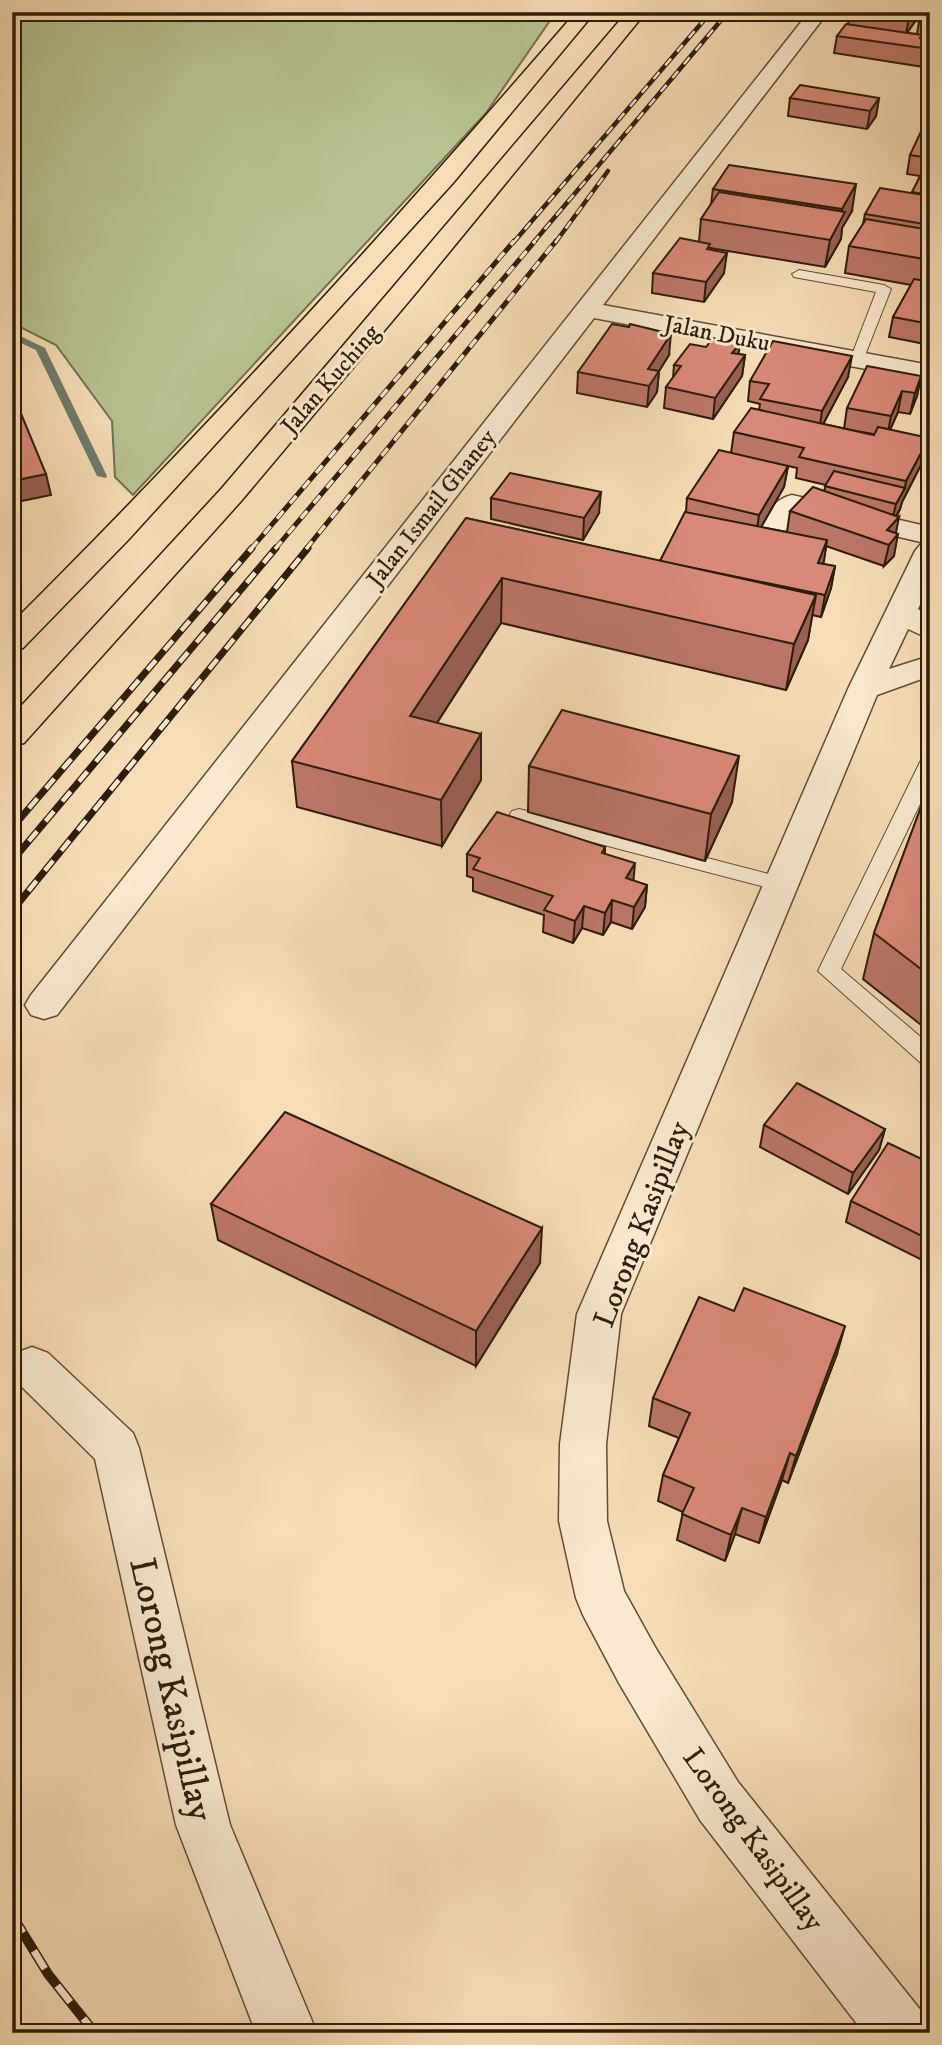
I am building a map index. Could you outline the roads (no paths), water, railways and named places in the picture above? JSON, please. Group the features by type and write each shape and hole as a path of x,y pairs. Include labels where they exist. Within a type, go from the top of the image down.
{"highway":[{"name":"Jalan Kuching","path":"12,736 232,494 620,36 637,12"},
{"path":"620,36 647,12"},
{"name":"Jalan Kuching","path":"12,641 118,533 445,178 580,17"}],"street":[{"name":"Jalan Ismail Ghaney","path":"44,1005 818,12"},
{"name":"Jalan Duku","path":"586,309 930,373"},
{"path":"772,534 787,505 792,503 930,536"},
{"name":"Lorong Kasipillay","path":"901,2033 719,1801 637,1665 601,1598 583,1521 583,1444 599,1314 864,689 915,621 930,551"},
{"path":"864,689 930,665"},
{"name":"Lorong Kasipillay","path":"32,1367 116,1448 203,1825 281,2022 288,2033"}],"lane":[{"path":"799,274 884,289 857,360"},
{"path":"930,762 830,971 930,1058"},
{"path":"519,816 780,884"}],"waterway":[{"path":"12,335 40,348 102,476"}],"railway":[{"path":"513,243 711,12"},
{"path":"533,243 728,12"},
{"path":"555,243 608,171"},
{"path":"251,549 514,241"},
{"path":"275,549 535,241"},
{"path":"306,549 556,241"},
{"path":"12,828 252,548"},
{"path":"12,861 276,548"},
{"path":"12,911 308,548"},
{"path":"12,1915 48,1974 95,2033"}]}
